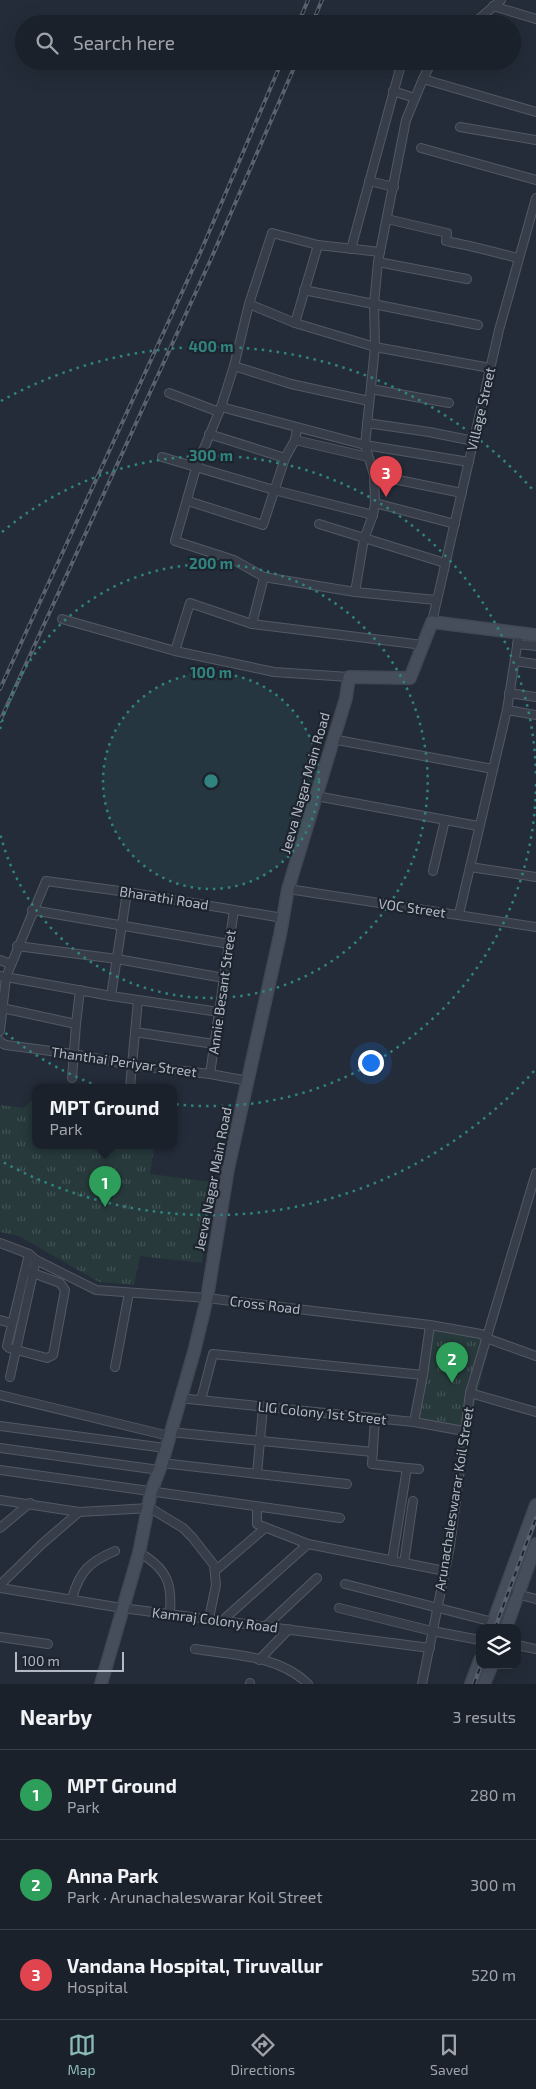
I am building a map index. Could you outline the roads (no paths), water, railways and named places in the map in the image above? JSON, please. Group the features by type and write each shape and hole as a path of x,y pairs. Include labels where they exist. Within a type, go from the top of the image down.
{"street":[{"path":"483,15 501,0"},
{"path":"493,6 536,19"},
{"path":"352,249 368,181 400,70"},
{"path":"355,592 364,539 373,515 375,503 374,475 365,445 375,347 374,304 378,262 406,120 428,70"},
{"path":"423,79 536,112"},
{"path":"394,92 415,98"},
{"path":"460,126 536,140"},
{"path":"421,148 536,180"},
{"path":"368,181 394,187"},
{"name":"Village Street","path":"432,622 490,368 536,198"},
{"path":"388,219 447,234 446,241 475,246 486,252 519,258"},
{"path":"380,252 318,245 272,233 249,304 234,366 220,410 196,468 175,541 234,560 264,577 355,592 436,600"},
{"path":"295,322 318,245"},
{"path":"378,262 467,279"},
{"path":"304,290 478,324"},
{"path":"249,304 295,322 375,347 490,368"},
{"path":"234,366 291,384 369,401"},
{"path":"370,389 449,403"},
{"path":"169,393 220,410 365,445 469,462"},
{"path":"367,423 474,441"},
{"path":"188,501 263,525 284,458 294,440 297,429"},
{"path":"209,434 284,458"},
{"path":"294,440 368,457"},
{"path":"162,457 274,490 373,515"},
{"path":"374,475 462,493"},
{"path":"375,503 455,524"},
{"path":"319,524 445,563"},
{"path":"252,624 264,577"},
{"path":"175,650 190,604 252,624 423,645"},
{"path":"62,619 175,650 274,672 350,677 410,678 432,622 518,639 536,646"},
{"path":"518,639 536,635"},
{"path":"459,914 478,826 507,710 518,639"},
{"path":"515,661 536,664"},
{"name":"Jeeva Nagar Main Road","path":"101,1684 139,1553 150,1508 151,1492 194,1352 207,1298 228,1169 288,889 346,698 350,677"},
{"path":"509,693 536,697"},
{"path":"507,710 536,715"},
{"path":"332,739 493,769"},
{"path":"316,796 478,826"},
{"path":"433,871 445,820"},
{"path":"470,867 536,877"},
{"name":"Bharathi Road","path":"32,910 46,881 127,892 283,918"},
{"name":"VOC Street","path":"288,889 536,927"},
{"path":"111,996 127,892"},
{"path":"0,1031 3,976 10,964 32,910 122,924 229,944"},
{"name":"Annie Besant Street","path":"210,1074 234,910"},
{"path":"17,946 117,959 224,978"},
{"path":"0,960 10,964"},
{"path":"3,976 111,996 219,1012"},
{"path":"72,1078 80,990"},
{"path":"130,1084 138,1000"},
{"path":"2,1008 76,1024"},
{"path":"135,1032 214,1044"},
{"name":"Thanthai Periyar Street","path":"0,1042 131,1065 210,1074 248,1081"},
{"name":"Arunachaleswarar Koil Street","path":"422,1684 445,1571 470,1393 536,1172"},
{"name":"Cross Road","path":"0,1243 29,1254 36,1260 96,1290 207,1298 430,1325 475,1332 486,1338 536,1356"},
{"path":"10,1377 29,1271 29,1254"},
{"path":"29,1271 60,1283 65,1290 53,1355 47,1358 7,1346 11,1323 29,1271 36,1260"},
{"path":"115,1367 129,1293"},
{"path":"0,1320 11,1323"},
{"path":"414,1422 430,1325"},
{"path":"475,1332 490,1325"},
{"path":"201,1400 213,1354 423,1375"},
{"path":"470,1393 536,1412"},
{"path":"0,1394 170,1434 260,1440 373,1452"},
{"name":"LIG Colony 1st Street","path":"179,1398 414,1422 464,1431"},
{"path":"257,1474 264,1407"},
{"path":"375,1418 372,1464 419,1469"},
{"path":"0,1426 165,1448"},
{"path":"0,1448 347,1484"},
{"path":"392,1561 408,1468"},
{"path":"0,1470 340,1518"},
{"path":"0,1500 79,1512 150,1508 183,1528 214,1565 216,1585 209,1618"},
{"path":"404,1564 413,1501"},
{"path":"0,1528 30,1504"},
{"path":"492,1624 536,1505"},
{"path":"257,1507 256,1524 308,1544 445,1571"},
{"path":"0,1587 42,1544 79,1512"},
{"path":"215,1571 266,1528"},
{"path":"223,1620 308,1544"},
{"path":"507,1624 536,1544"},
{"path":"72,1598 83,1572 96,1559 115,1551"},
{"path":"145,1556 166,1575 171,1596 170,1614"},
{"path":"266,1626 316,1578"},
{"path":"346,1584 437,1607 489,1624"},
{"name":"Kamraj Colony Road","path":"0,1587 122,1608 430,1648"},
{"path":"504,1591 536,1599"},
{"path":"339,1608 432,1631 476,1639"},
{"path":"259,1660 290,1629"},
{"path":"0,1637 48,1644"},
{"path":"521,1646 536,1649"},
{"path":"195,1649 279,1665 293,1671 308,1684"},
{"path":"471,1684 477,1669"},
{"path":"484,1684 490,1669"}],"railway":[{"path":"302,15 308,0"},
{"path":"316,15 322,0"},
{"path":"0,689 201,251 278,70"},
{"path":"0,721 211,259 293,70"},
{"path":"496,1624 536,1518"},
{"path":"474,1684 480,1669"}],"place":[{"name":"Vandana Hospital, Tiruvallur","path":"386,497"},
{"name":"MPT Ground","path":"105,1207"},
{"name":"Anna Park","path":"452,1383"}]}
